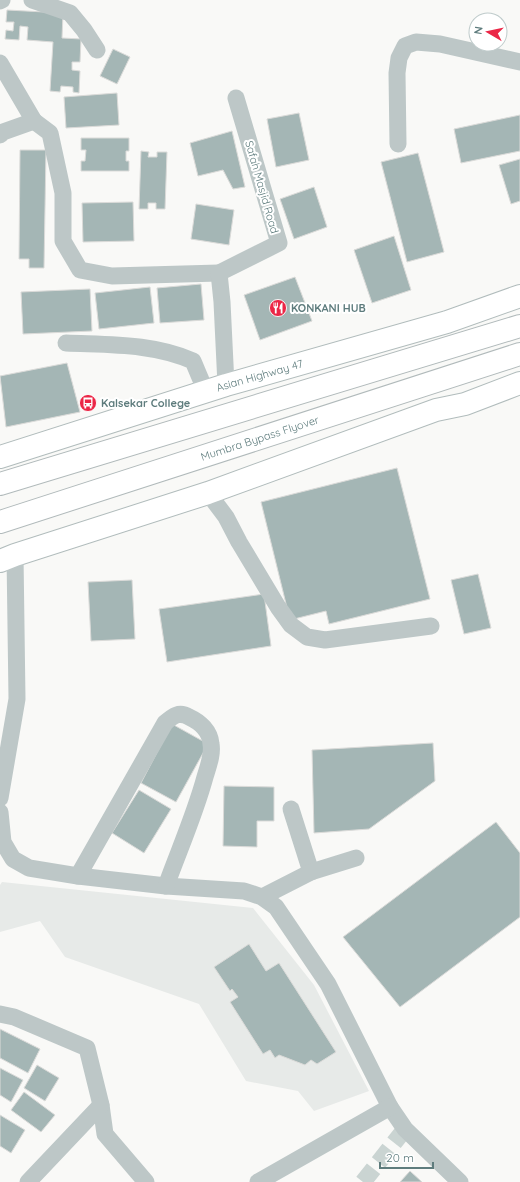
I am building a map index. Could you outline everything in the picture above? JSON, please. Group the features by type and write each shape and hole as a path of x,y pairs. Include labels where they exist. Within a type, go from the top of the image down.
{"main road":[{"name":"Asian Highway 47","path":"0,457 216,389 447,322 520,296"},
{"path":"0,484 520,326"},
{"name":"Mumbra Bypass Flyover","path":"0,522 520,354"},
{"path":"8,558 208,493 436,410 465,404 520,383"}],"street":[{"path":"32,0 70,14 84,30 97,50"},
{"path":"398,144 397,74 399,58 405,46 416,42 440,44 520,62"},
{"path":"0,63 34,122 50,133 63,194 63,241 80,270 112,276 219,273 222,302 216,389"},
{"name":"Safah Masjid Road","path":"219,273 279,243 236,98"},
{"path":"0,135 34,122"},
{"path":"66,343 120,345 163,350 193,361 216,389"},
{"path":"208,493 226,517 238,542 278,607 291,625 306,637 325,640 431,626"},
{"path":"0,798 16,699 8,558"},
{"path":"78,876 166,723 172,716 178,714 186,715 198,721 209,735 212,745 210,762 201,791 166,886"},
{"path":"291,809 311,872"},
{"path":"0,812 3,842 13,859 29,868 78,876 166,886 244,891 262,897 276,907 328,984 390,1107 405,1129 460,1182"},
{"path":"262,897 311,872 356,858"},
{"path":"0,1014 14,1017 87,1048 101,1105 105,1134 146,1182"},
{"path":"28,1182 101,1105"},
{"path":"258,1182 390,1107"}],"shaded area":[{"path":"2,882 253,908 314,985 369,1091 314,1111 298,1091 246,1081 199,1004 65,957 40,921 0,932 0,885"}],"building":[{"path":"7,10 63,13 62,38 81,39 80,62 72,62 72,70 80,71 79,93 73,92 73,87 61,86 60,92 50,91 53,42 27,40 28,27 20,26 19,40 5,39 6,30 13,31 14,22 6,22"},
{"path":"113,49 130,57 117,84 100,76"},
{"path":"117,93 119,125 66,128 64,97"},
{"path":"299,113 309,160 276,167 267,119"},
{"path":"520,115 520,151 461,163 454,129"},
{"path":"232,131 245,187 233,189 223,170 198,176 190,143"},
{"path":"81,138 129,138 129,151 126,151 126,161 129,161 129,171 81,171 81,161 85,161 86,150 81,150"},
{"path":"20,150 46,150 44,268 29,268 29,259 19,259"},
{"path":"141,151 149,152 148,157 157,157 157,152 167,152 165,209 156,209 156,203 148,203 148,209 139,209"},
{"path":"418,153 444,252 407,262 381,162"},
{"path":"520,159 520,201 511,204 499,165"},
{"path":"314,187 327,227 294,239 280,199"},
{"path":"133,202 134,241 83,242 82,203"},
{"path":"196,204 234,210 229,245 191,239"},
{"path":"394,236 411,290 372,303 354,250"},
{"name":"KONKANI HUB","path":"295,277 312,321 260,340 244,295"},
{"path":"201,284 204,320 160,323 157,288"},
{"path":"150,287 154,323 99,329 95,293"},
{"path":"90,289 92,331 23,334 21,292"},
{"path":"67,363 80,412 6,427 0,376"},
{"path":"397,468 430,599 329,624 326,611 290,620 261,502"},
{"path":"478,574 491,628 464,634 451,580"},
{"path":"132,580 135,639 91,641 88,582"},
{"path":"264,594 271,646 167,662 159,609"},
{"path":"172,724 208,744 176,802 141,783"},
{"path":"433,743 435,781 369,829 314,833 312,750"},
{"path":"224,786 274,787 274,821 257,821 257,847 223,846"},
{"path":"139,790 171,809 144,853 112,833"},
{"path":"496,822 520,853 520,917 400,1007 343,937"},
{"path":"249,944 266,971 279,963 336,1052 317,1064 311,1060 305,1065 279,1055 275,1058 270,1050 263,1054 230,1002 238,997 232,989 230,991 214,967"},
{"path":"0,1029 40,1049 28,1073 0,1058"},
{"path":"37,1065 59,1078 45,1101 24,1088"},
{"path":"0,1068 23,1080 11,1102 0,1095"},
{"path":"24,1092 55,1115 41,1132 11,1110"},
{"path":"0,1115 25,1130 11,1153 0,1146"},
{"path":"410,1171 422,1182 400,1182"}],"tunnel":[{"path":"363,1182 405,1129"}],"place":[{"name":"KONKANI HUB","path":"278,308"},
{"name":"Kalsekar College","path":"88,403"}]}
